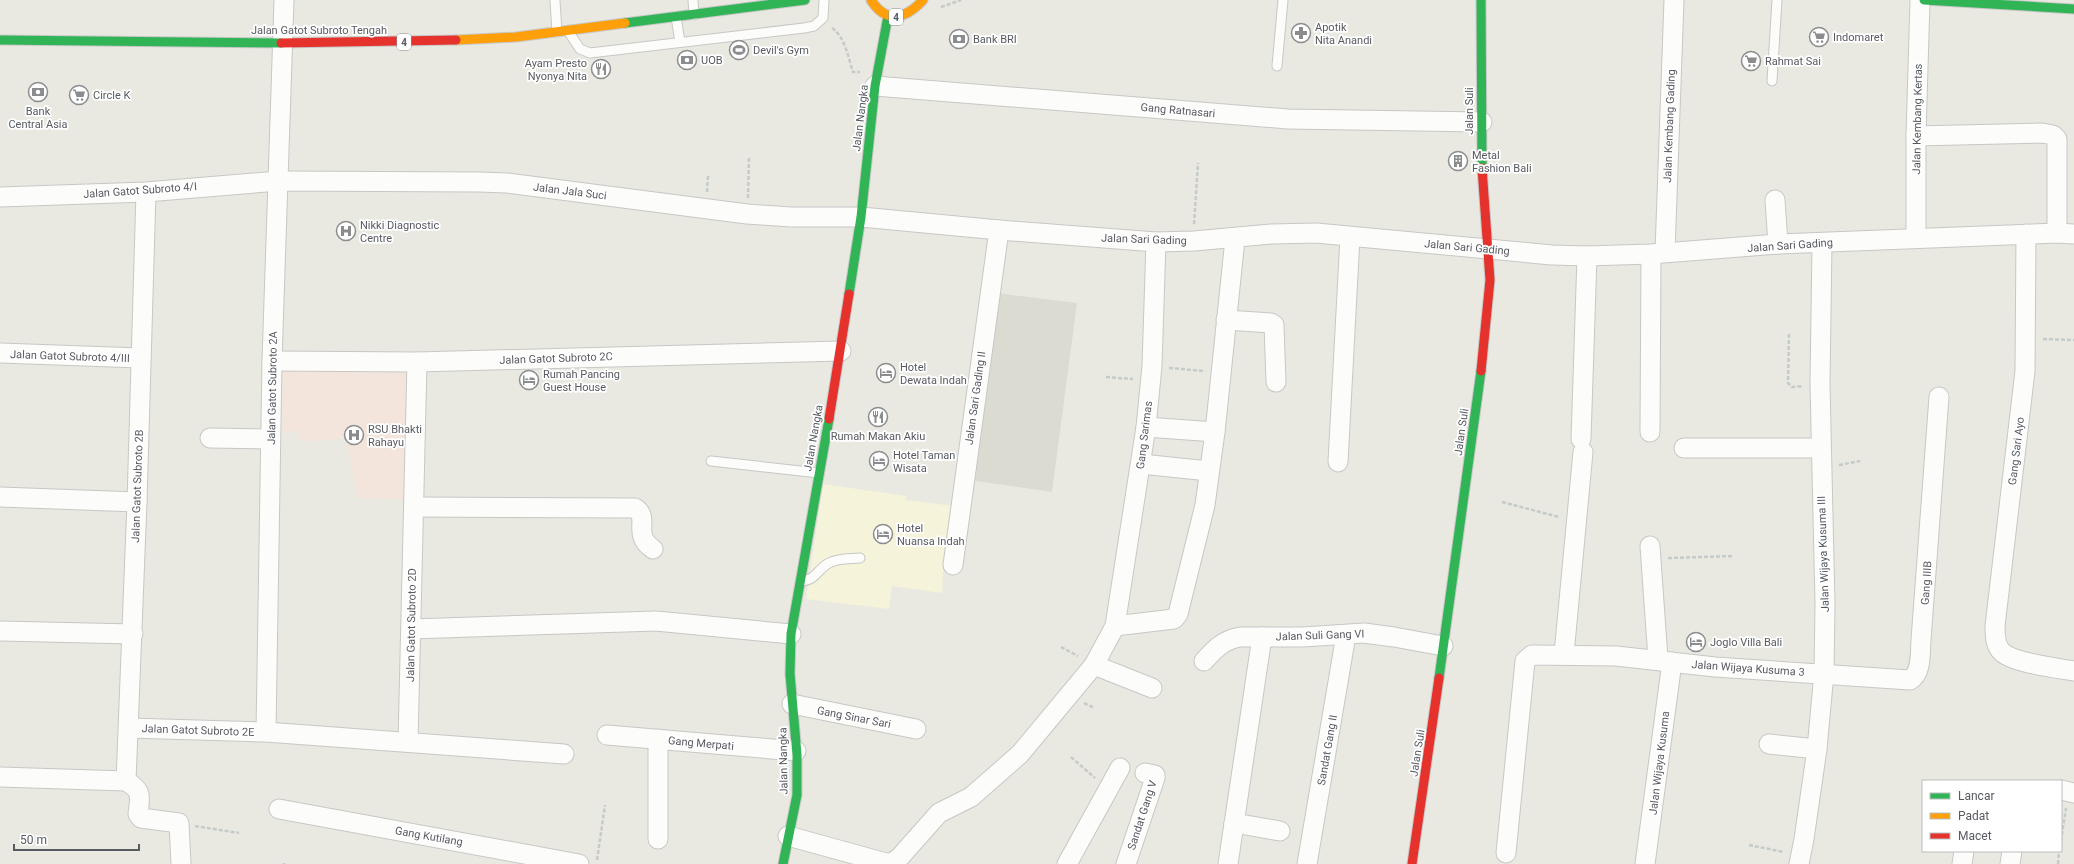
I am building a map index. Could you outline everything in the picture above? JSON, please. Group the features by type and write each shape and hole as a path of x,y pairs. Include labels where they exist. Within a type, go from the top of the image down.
{"main road":[{"name":"Jalan Gatot Subroto Tengah","path":"0,40 281,43 425,42 516,37 676,16 694,15 763,3 804,0"},
{"name":"4","path":"871,0 876,8 888,16 905,16 912,12 923,0"},
{"name":"Jalan Suli","path":"1412,864 1432,732 1480,384 1490,280 1482,181 1481,0"},
{"path":"1924,0 2074,9"},
{"name":"Jalan Nangka","path":"783,864 796,797 796,751 789,651 790,634 841,351 861,217 875,86 888,16"}],"street":[{"name":"Jalan Gatot Subroto 2A","path":"266,732 270,439 279,180 281,43 284,0"},
{"name":"Jalan Kembang Gading","path":"1650,432 1658,253 1674,0"},
{"name":"Jalan Kembang Kertas","path":"1916,238 1916,136 1920,0"},
{"name":"Gang Ratnasari","path":"875,86 1288,119 1482,122"},
{"path":"1916,136 2053,134 2058,139 2065,233"},
{"name":"Jalan Gatot Subroto 4/I","path":"0,197 146,192 279,180"},
{"name":"Jalan Jala Suci","path":"279,180 507,183 747,214 790,218 861,217"},
{"name":"Jalan Gatot Subroto 2B","path":"126,781 133,634 146,192"},
{"path":"1775,200 1778,244"},
{"name":"Jalan Sari Gading","path":"861,217 999,230 1156,242 1194,242 1289,234 1350,236 1488,249 1587,256 1658,253 1778,244 2065,233"},
{"name":"Jalan Sari Gading II","path":"953,565 999,230"},
{"name":"Gang Sari Ayo","path":"2026,234 2026,338 2023,394 1996,626 1996,640 2001,652 2012,659 2074,671"},
{"path":"1338,462 1350,236"},
{"path":"1114,626 1174,619 1178,614 1204,505 1215,432 1235,239"},
{"name":"Gang Sarimas","path":"788,836 886,863 892,863 900,857 939,813 971,797 1020,754 1094,665 1114,626 1141,464 1151,373 1156,242"},
{"name":"Jalan Wijaya Kusuma III","path":"1800,860 1817,749 1824,674 1825,604 1820,384 1822,243"},
{"path":"1564,654 1582,446 1587,256"},
{"path":"1226,320 1271,323 1274,325 1276,382"},
{"name":"Jalan Gatot Subroto 2C","path":"272,361 417,362 841,351"},
{"name":"Jalan Gatot Subroto 4/III","path":"0,353 140,358"},
{"name":"Jalan Gatot Subroto 2D","path":"408,742 417,362"},
{"name":"Gang IIIB","path":"1824,674 1910,680 1918,672 1939,397"},
{"path":"1146,427 1215,432"},
{"path":"210,438 270,439"},
{"path":"1684,448 1821,448"},
{"path":"1141,464 1209,471"},
{"path":"0,497 137,502"},
{"path":"414,507 632,507 638,509 642,516 642,538 644,542 653,549"},
{"name":"Jalan Wijaya Kusuma","path":"1645,864 1665,661 1651,552"},
{"path":"411,628 656,620 790,634"},
{"path":"0,631 133,634"},
{"name":"Jalan Suli Gang VI","path":"1204,661 1218,646 1230,639 1262,637 1346,635 1364,633 1444,646"},
{"name":"Sandat Gang II","path":"1307,864 1346,635"},
{"path":"1228,864 1262,637"},
{"name":"Jalan Wijaya Kusuma 3","path":"1506,854 1525,661 1532,655 1564,654 1665,661 1715,667 1824,674"},
{"path":"1094,665 1152,688"},
{"name":"Gang Sinar Sari","path":"792,704 916,729"},
{"name":"Jalan Gatot Subroto 2E","path":"129,728 266,732"},
{"path":"266,732 564,754"},
{"name":"Gang Merpati","path":"607,735 796,751"},
{"path":"658,739 658,839"},
{"path":"1769,744 1817,749"},
{"path":"1067,864 1120,768"},
{"name":"Sandat Gang V","path":"1126,864 1155,778 1155,776 1145,773"},
{"path":"0,777 126,781 138,790 140,795 138,814 141,818 179,823 181,864"},
{"name":"Gang Kutilang","path":"279,809 579,864"},
{"path":"1234,823 1280,831"},
{"path":"1962,864 1964,852"},
{"path":"2010,864 2012,852"}],"lane":[{"path":"693,0 694,15"},
{"path":"568,30 580,49 590,53 814,26 823,18 824,0"},
{"path":"1278,66 1283,0"},
{"path":"1772,81 1776,0"},
{"path":"555,1 557,32"},
{"path":"676,16 680,42"},
{"path":"711,461 819,473"},
{"path":"799,581 813,579 828,563 839,559 860,558"}],"path":[{"path":"747,214 749,158"},
{"path":"1194,242 1198,163"},
{"path":"1789,334 1788,383 1790,386 1820,384"},
{"path":"2026,338 2074,340"},
{"path":"1106,376 1151,373 1220,373"},
{"path":"1502,502 1575,522"},
{"path":"1651,552 1733,556"},
{"path":"1071,757 1108,789"},
{"path":"2062,834 2068,792"},
{"path":"596,864 605,805"},
{"path":"179,823 238,833"},
{"path":"1749,845 1800,860"},
{"path":"2058,864 2060,852"}],"shaded area":[{"path":"997,293 1077,303 1052,492 969,480"},
{"name":"RSU Bhakti Rahayu","path":"284,369 406,370 410,377 410,500 358,498 346,438 300,442 298,430 283,433"},
{"name":"Hotel Nuansa Indah","path":"823,484 906,496 906,500 954,506 943,573 942,593 892,586 889,609 806,599"}],"traffic: fast":[{"path":"625,23 805,0"},
{"path":"1481,0 1482,168"},
{"path":"1924,0 2074,9"},
{"path":"849,294 861,217 875,86 888,16"},
{"path":"0,40 281,43"},
{"path":"1439,678 1481,371"},
{"path":"783,864 797,795 797,755 790,674 791,634 829,419"}],"traffic: slow":[{"path":"871,0 877,8 890,16 903,15 923,0"},
{"path":"456,40 516,37 625,23"}],"traffic: jam":[{"path":"281,43 456,40"},
{"path":"1481,371 1490,280 1482,168"},
{"path":"829,419 849,294"},
{"path":"1412,864 1439,678"}],"place":[{"name":"Apotik Nita Anandi","path":"1301,33"},
{"name":"Indomaret","path":"1819,37"},
{"name":"Bank BRI","path":"959,39"},
{"name":"Devil's Gym","path":"739,50"},
{"name":"UOB","path":"687,60"},
{"name":"Rahmat Sai","path":"1751,61"},
{"name":"Ayam Presto Nyonya Nita","path":"601,69"},
{"name":"Bank Central Asia","path":"38,92"},
{"name":"Circle K","path":"79,95"},
{"name":"Metal Fashion Bali","path":"1458,161"},
{"name":"Nikki Diagnostic Centre","path":"346,231"},
{"name":"Hotel Dewata Indah","path":"886,373"},
{"name":"Rumah Pancing Guest House","path":"529,380"},
{"name":"Rumah Makan Akiu","path":"878,417"},
{"name":"RSU Bhakti Rahayu","path":"354,435"},
{"name":"Hotel Taman Wisata","path":"879,461"},
{"name":"Hotel Nuansa Indah","path":"883,534"},
{"name":"Joglo Villa Bali","path":"1696,642"}]}
